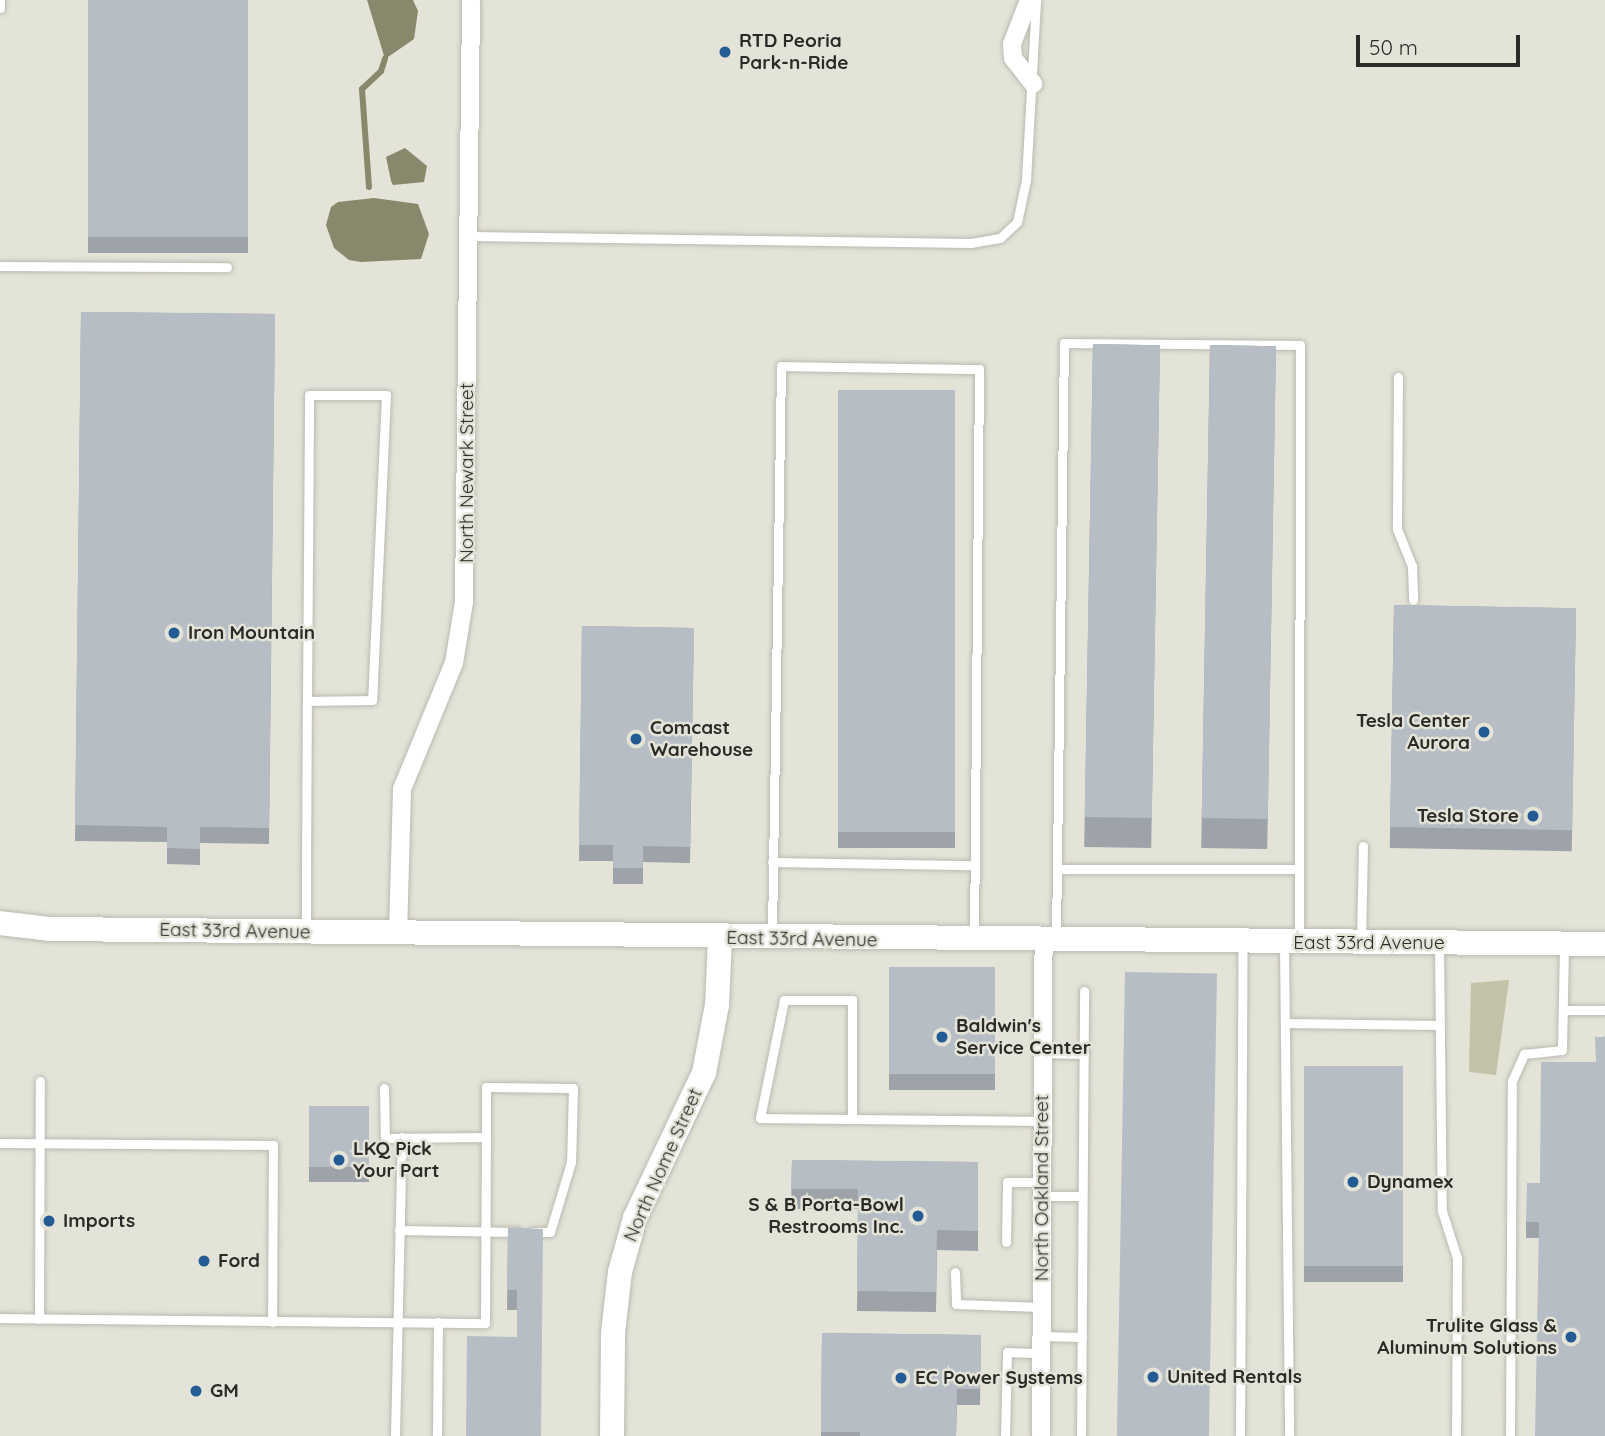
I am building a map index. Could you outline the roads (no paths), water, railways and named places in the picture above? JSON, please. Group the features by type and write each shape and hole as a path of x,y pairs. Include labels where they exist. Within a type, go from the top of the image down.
{"street":[{"name":"North Newark Street","path":"398,934 402,789 454,663 464,602 471,0"},
{"path":"1029,0 1012,44 1013,58 1033,84"},
{"name":"East 33rd Avenue","path":"0,923 50,929 398,934 1605,944"},
{"name":"North Nome Street","path":"612,1436 613,1333 620,1272 635,1218 704,1073 717,1005 720,938"},
{"name":"North Oakland Street","path":"1041,1436 1043,1053 1050,941"}],"lane":[{"path":"0,0 0,8"},
{"path":"468,236 990,240 1007,233 1021,208 1033,84 1036,0"},
{"path":"0,266 227,267"},
{"path":"1050,941 1057,869 1064,343 1300,345 1299,869 1286,1023 1289,1436"},
{"path":"772,938 774,757 779,735 781,366 834,366 979,369 974,940"},
{"path":"1398,377 1397,529 1412,566 1413,600"},
{"path":"306,932 307,701 309,395 386,395 372,700 307,701"},
{"path":"1361,943 1363,846"},
{"path":"772,862 974,865"},
{"path":"1057,869 1299,869"},
{"path":"1240,1436 1243,942"},
{"path":"1439,943 1442,1211 1457,1258 1456,1436"},
{"path":"1510,1436 1512,1082 1524,1054 1562,1050 1564,944"},
{"path":"1081,1436 1084,991"},
{"path":"852,1119 852,1000 784,1000 760,1118 852,1119 1043,1121"},
{"path":"1564,1010 1605,1010"},
{"path":"1286,1023 1438,1024"},
{"path":"1043,1053 1084,1054"},
{"path":"39,1319 40,1081"},
{"path":"0,1318 485,1323 486,1231 486,1087 573,1088 571,1162 550,1232 486,1231 399,1230"},
{"path":"384,1088 385,1138 486,1138"},
{"path":"396,1436 401,1138"},
{"path":"0,1143 273,1145 272,1322"},
{"path":"1006,1242 1007,1182 1082,1196"},
{"path":"955,1272 956,1304 1041,1307"},
{"path":"437,1436 438,1322"},
{"path":"1005,1436 1007,1352 1082,1337"}],"waterway":[{"path":"369,187 362,89 381,71 385,59"}],"place":[{"name":"RTD Peoria Park-n-Ride","path":"725,52"},
{"name":"Iron Mountain","path":"174,633"},
{"name":"Tesla Center Aurora","path":"1484,732"},
{"name":"Comcast Warehouse","path":"636,739"},
{"name":"Tesla Store","path":"1533,816"},
{"name":"Baldwin's Service Center","path":"942,1037"},
{"name":"LKQ Pick Your Part","path":"339,1160"},
{"name":"Dynamex","path":"1353,1182"},
{"name":"S & B Porta-Bowl Restrooms Inc.","path":"918,1216"},
{"name":"Imports","path":"49,1221"},
{"name":"Ford","path":"204,1261"},
{"name":"Trulite Glass & Aluminum Solutions","path":"1571,1337"},
{"name":"United Rentals","path":"1153,1377"},
{"name":"EC Power Systems","path":"901,1378"},
{"name":"GM","path":"196,1391"}]}
